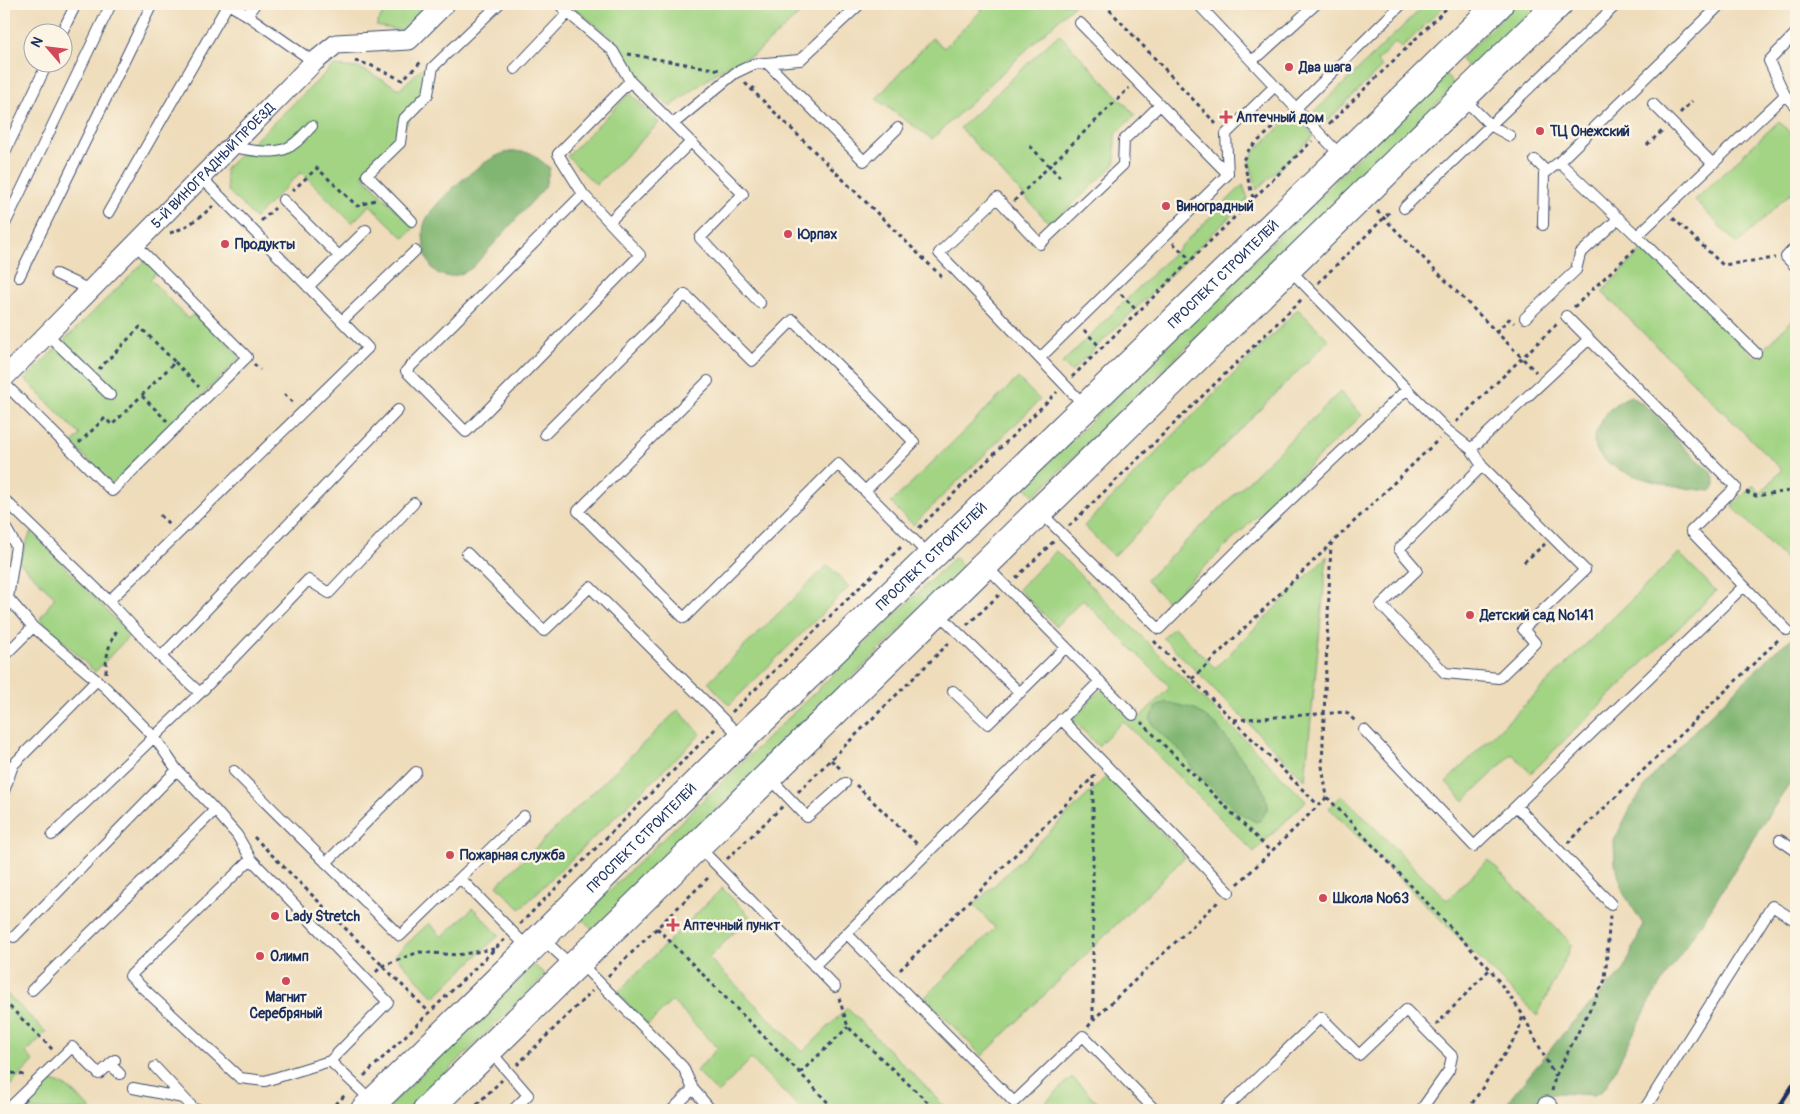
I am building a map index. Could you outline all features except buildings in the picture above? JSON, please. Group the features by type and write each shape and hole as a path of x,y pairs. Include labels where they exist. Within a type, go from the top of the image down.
{"main road":[{"name":"ПРОСПЕКТ СТРОИТЕЛЕЙ","path":"365,1099 528,940 734,729 932,558 1499,4"},
{"path":"427,1110 1558,4"},
{"path":"1011,480 1014,492 1020,501 1039,511"},
{"path":"955,534 975,544 981,552 984,565"}],"street":[{"name":"5-Й ВИНОГРАДНЫЙ ПРОЕЗД","path":"4,378 90,290 139,247 201,177 314,62 336,44 409,40 445,4"}],"lane":[{"path":"67,22 76,4"},
{"path":"4,226 111,4"},
{"path":"19,277 152,4"},
{"path":"108,213 228,4 247,15 314,62"},
{"path":"247,15 255,4"},
{"path":"412,221 367,175 400,142 403,120 428,94 433,67 499,4"},
{"path":"559,4 613,51 630,81 743,194 700,238 760,303"},
{"path":"673,124 735,72 754,64 800,60 860,4"},
{"path":"1198,4 1342,157"},
{"path":"1251,60 1260,55 1316,4"},
{"path":"1296,108 1402,4"},
{"path":"1399,208 1490,125 1617,4"},
{"path":"1543,225 1544,174 1559,162 1721,4"},
{"path":"515,69 568,13"},
{"path":"1080,23 1228,174"},
{"path":"1796,33 1769,61 1785,95 1796,107"},
{"path":"767,63 864,161 898,128"},
{"path":"4,154 43,72"},
{"path":"584,194 406,371 466,432 640,256 584,194 558,154 630,81"},
{"path":"1040,358 1228,174 1226,134 1275,86"},
{"path":"1640,239 1664,210 1785,95"},
{"path":"1462,97 1490,125 1510,136"},
{"path":"1653,104 1713,164"},
{"path":"1086,407 939,253 997,198 1040,244 1122,165 1124,140 1160,105"},
{"path":"230,147 263,151 284,149 295,143 312,126"},
{"path":"610,221 691,142"},
{"path":"1535,160 1547,172"},
{"path":"1559,162 1619,218 1756,353"},
{"path":"109,601 368,348 201,177"},
{"path":"283,200 339,256"},
{"path":"1525,318 1576,270 1580,254 1619,218"},
{"path":"308,287 366,230"},
{"path":"1796,246 1786,257 1796,267"},
{"path":"4,383 112,491 247,357 139,247"},
{"path":"342,321 415,251"},
{"path":"1288,268 1448,431 1471,449 1482,466 1585,570 1523,629 1535,643 1499,678 1445,673 1381,605 1417,570 1399,549 1482,466"},
{"path":"56,274 90,290"},
{"path":"545,434 685,294 752,361 792,320 914,442 865,491"},
{"path":"1566,316 1736,488 1691,531 1787,630"},
{"path":"47,334 110,395"},
{"path":"1471,449 1589,339"},
{"path":"708,381 578,511 684,618 838,464 932,558"},
{"path":"1039,511 1159,629 1240,548 1407,389"},
{"path":"161,657 398,410"},
{"path":"4,499 126,618 161,657 200,693"},
{"path":"52,835 155,738 308,580 329,593 414,503"},
{"path":"4,525 16,546 8,598 33,627 106,688 155,738 177,770 237,835 251,859 388,1002 330,1061 265,1081 240,1078 130,976 251,859"},
{"path":"466,553 544,631 590,587 734,729"},
{"path":"984,565 1134,715"},
{"path":"1364,730 1474,846 1744,586"},
{"path":"936,611 1020,693"},
{"path":"4,656 33,627"},
{"path":"954,691 988,724 1066,647"},
{"path":"4,792 13,765 97,680"},
{"path":"814,966 1100,681"},
{"path":"1061,719 1229,892"},
{"path":"14,937 177,770"},
{"path":"234,771 400,936 524,816"},
{"path":"326,863 416,772"},
{"path":"768,776 807,816 847,778"},
{"path":"1516,806 1611,904"},
{"path":"32,990 215,810"},
{"path":"1780,840 1796,851"},
{"path":"697,846 835,987"},
{"path":"460,878 528,940 576,965 600,983 683,1067 693,1089 710,1110"},
{"path":"1644,1110 1772,906 1796,921"},
{"path":"847,934 1014,1102 1083,1036 1155,1110"},
{"path":"1224,1110 1321,1018 1360,1055 1406,1010 1452,1056 1449,1070 1422,1110"},
{"path":"7,1110 72,1047 99,1074 112,1062 120,1074"},
{"path":"489,1050 528,1095 513,1110"},
{"path":"330,1061 365,1099"},
{"path":"155,1067 195,1110 202,1110"},
{"path":"133,1088 183,1098"},
{"path":"672,1110 693,1089"}],"path":[{"path":"1104,4 1226,134"},
{"path":"368,981 382,966 419,952 457,955 495,949 528,940 734,729 911,537 1451,4"},
{"path":"613,51 735,72 947,282"},
{"path":"352,60 370,65 402,80 423,60"},
{"path":"1007,208 1136,80"},
{"path":"752,90 755,86"},
{"path":"1253,198 1243,160 1250,148 1296,108"},
{"path":"1030,146 1060,177"},
{"path":"252,230 317,168 357,206 387,195"},
{"path":"1361,196 1545,381"},
{"path":"139,247 156,237 176,231 205,214 222,198"},
{"path":"471,1110 1384,218 1399,208"},
{"path":"1664,210 1723,265 1786,257"},
{"path":"1166,235 1191,260"},
{"path":"1192,679 1566,316 1640,239"},
{"path":"1113,286 1138,312"},
{"path":"1496,332 1509,319 1517,326 1525,318"},
{"path":"1076,322 1101,348"},
{"path":"92,376 140,327 208,395"},
{"path":"72,451 105,418 112,426 175,362"},
{"path":"142,396 175,429"},
{"path":"1736,488 1756,496 1796,490"},
{"path":"1524,562 1552,537"},
{"path":"1331,542 1323,713 1322,766 1326,797 1490,969 1523,1015 1555,1077"},
{"path":"106,688 106,654 111,639 126,618"},
{"path":"1561,851 1787,630"},
{"path":"1153,640 1318,805"},
{"path":"1233,720 1346,712 1364,730"},
{"path":"1134,715 1271,852"},
{"path":"831,760 847,778 926,854"},
{"path":"891,979 1106,764"},
{"path":"1093,776 1093,1020"},
{"path":"1083,1036 1093,1020 1271,852 1326,797"},
{"path":"251,834 429,1012"},
{"path":"1547,1109 1555,1077 1605,980 1611,904"},
{"path":"657,928 835,1110"},
{"path":"330,1110 365,1099 429,1012 495,949"},
{"path":"1428,1032 1490,969"},
{"path":"835,987 848,1026 936,1110"},
{"path":"4,1001 61,1058"},
{"path":"1468,1110 1518,1033 1523,1015"},
{"path":"800,1073 848,1026"},
{"path":"4,1072 41,1077"}],"green space":[{"path":"388,4 436,4 409,32 376,26"},
{"path":"568,4 811,4 755,54 723,68 670,107 628,71 614,39"},
{"path":"988,4 1075,4 932,139 876,99 932,38 944,48"},
{"path":"1426,4 1446,4 1402,48 1395,42 1377,61 1382,67 1323,125 1312,114"},
{"path":"1516,4 1541,4 1472,71 1460,59"},
{"path":"1059,34 1135,115 1115,135 1115,164 1051,225 960,128"},
{"path":"333,66 360,68 400,89 422,68 429,75 425,92 397,140 362,175 414,228 404,238 370,205 352,223 301,172 255,218 228,191 225,169"},
{"path":"1444,73 1455,86 1034,496 1025,486"},
{"path":"630,93 659,123 596,185 567,156"},
{"path":"1294,114 1314,135 1257,190 1249,161 1254,152"},
{"path":"1779,121 1796,140 1796,188 1737,244 1695,200"},
{"path":"514,151 531,153 550,168 545,187 472,268 463,273 448,276 436,272 427,259 423,239 424,225 430,214 437,204 469,174 490,159"},
{"path":"1243,185 1248,199 1071,372 1062,363"},
{"path":"1644,248 1755,358 1796,316 1796,570 1732,506 1753,485 1761,493 1782,470 1602,292"},
{"path":"146,260 157,271 150,279 188,319 196,311 241,357 112,484 72,444 80,435 25,379"},
{"path":"1298,309 1329,340 1114,556 1084,526"},
{"path":"1018,378 1040,400 913,525 891,503"},
{"path":"1340,392 1362,415 1168,602 1146,580"},
{"path":"1631,396 1662,422 1682,445 1709,470 1715,481 1711,491 1683,488 1648,480 1615,467 1603,459 1595,446 1596,432 1611,408"},
{"path":"31,531 130,635 95,672 40,619 55,597 19,562"},
{"path":"1056,551 1306,801 1254,852 1123,721 1098,746 1072,719 1102,689 1135,722 1170,687 1083,600 1056,626 1018,589"},
{"path":"1679,553 1716,591 1531,773 1512,754 1464,801 1446,782"},
{"path":"1327,556 1305,780 1163,638 1174,627 1215,668"},
{"path":"955,557 965,567 593,930 581,918"},
{"path":"828,565 849,587 729,705 708,682"},
{"path":"1796,635 1796,775 1759,829 1712,907 1654,994 1607,1085 1603,1090 1594,1095 1561,1093 1540,1096 1529,1110 1501,1110 1571,1024 1624,970 1643,924 1624,894 1615,864 1614,841 1631,807 1652,777 1693,732 1774,652"},
{"path":"1166,702 1195,709 1217,726 1261,785 1268,804 1261,820 1256,822 1238,812 1194,771 1183,753 1152,724 1150,718 1156,707"},
{"path":"678,710 701,734 520,909 497,885"},
{"path":"1107,776 1185,857 982,1056 925,997 995,928 974,905"},
{"path":"1342,795 1447,900 1488,860 1572,944 1537,1016 1329,808"},
{"path":"722,888 750,916 709,958 803,1052 847,1008 949,1110 802,1110 751,1059 718,1093 696,1071 718,1048 672,1001 648,1025 617,993"},
{"path":"473,908 499,935 434,997 395,955 429,923 442,937"},
{"path":"534,965 546,975 408,1110 385,1110"},
{"path":"4,991 46,1032 26,1053 34,1061 4,1092"},
{"path":"1072,1077 1105,1110 1038,1110"},
{"path":"46,1080 66,1087 92,1110 22,1110 21,1108 26,1099"}],"railway":[{"path":"1777,1110 1796,1080"}],"place":[{"name":"Два шага","path":"1289,67"},
{"name":"Аптечный дом","path":"1226,117"},
{"name":"ТЦ Онежский","path":"1540,131"},
{"name":"Виноградный","path":"1166,206"},
{"name":"Юрпах","path":"788,234"},
{"name":"Продукты","path":"225,244"},
{"name":"Детский сад №141","path":"1470,615"},
{"name":"Пожарная служба","path":"450,855"},
{"name":"Школа №63","path":"1323,898"},
{"name":"Lady Stretch","path":"275,916"},
{"name":"Аптечный пункт","path":"673,925"},
{"name":"Олимп","path":"260,956"},
{"name":"Магнит Серебряный","path":"286,981"}]}
